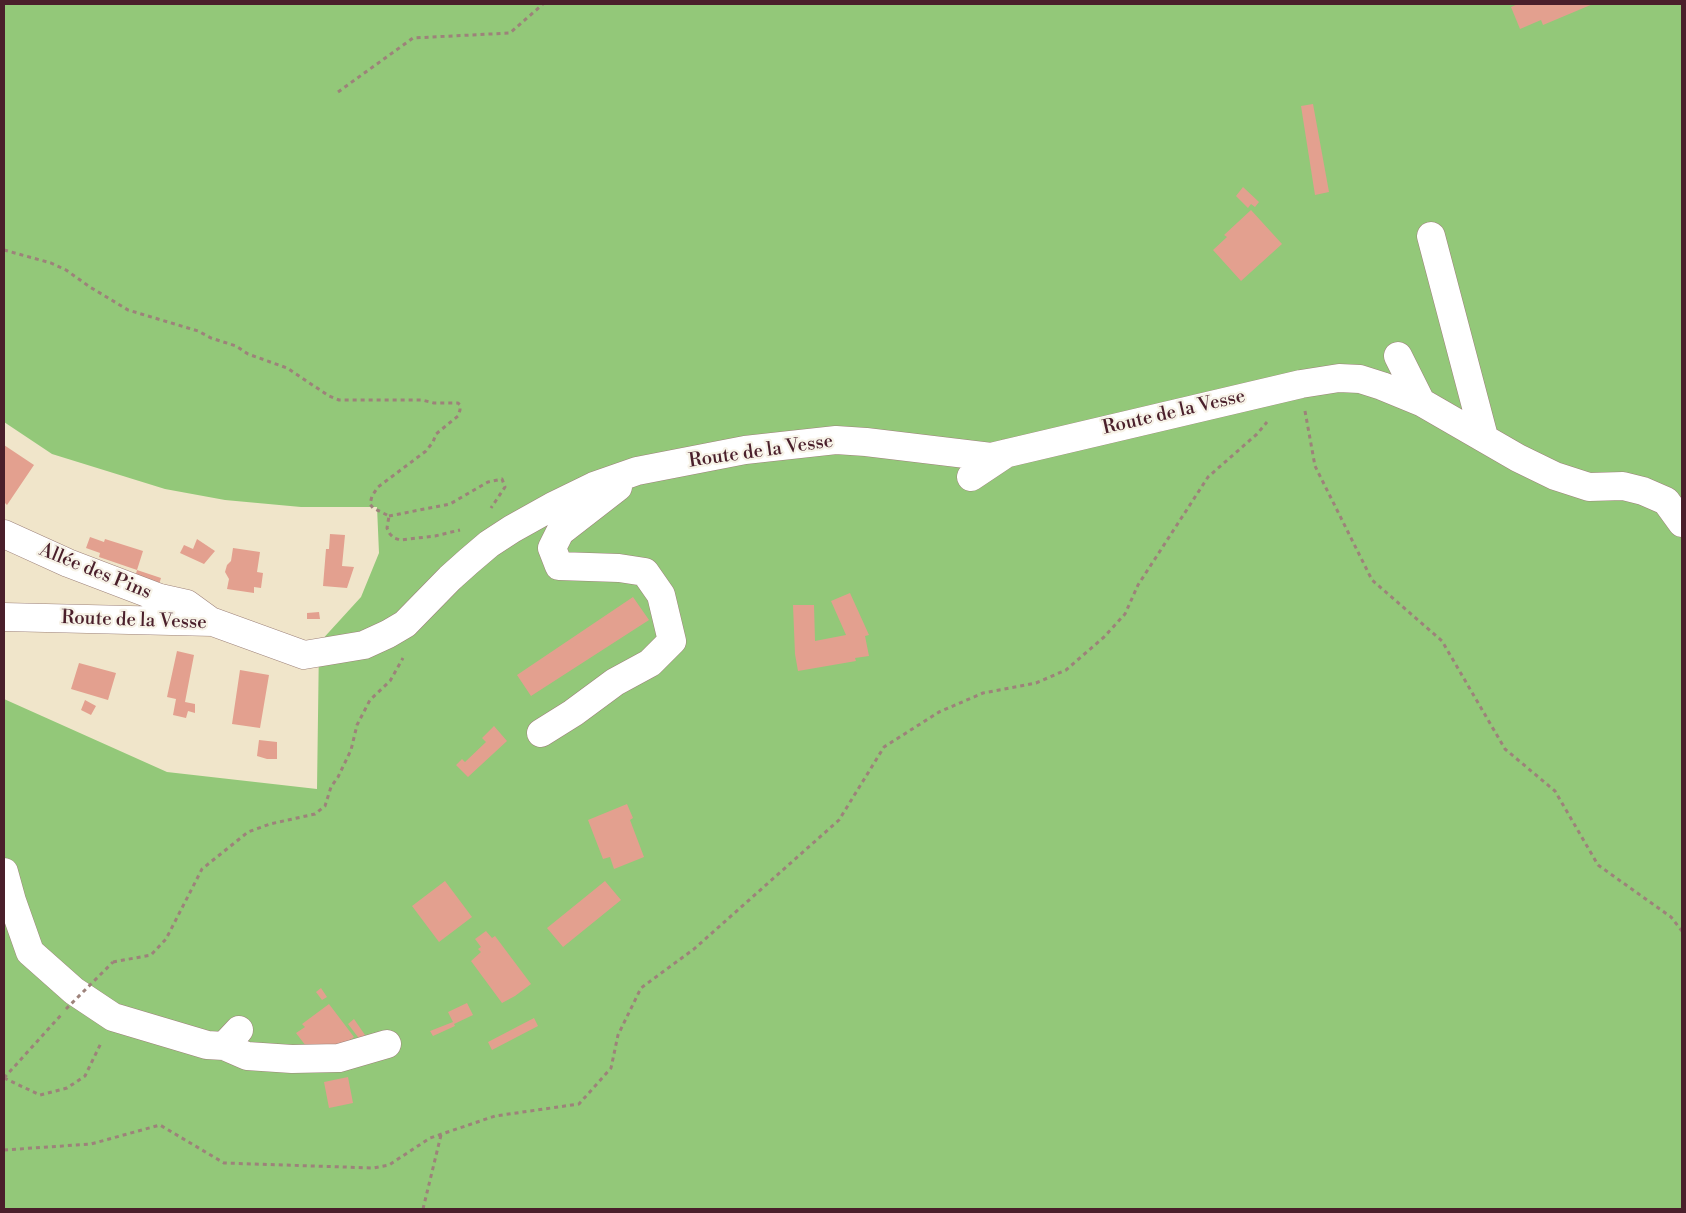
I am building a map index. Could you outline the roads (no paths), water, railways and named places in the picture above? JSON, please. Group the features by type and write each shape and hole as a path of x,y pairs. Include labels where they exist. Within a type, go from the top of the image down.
{"street":[{"path":"1431,236 1484,438"},
{"path":"1398,356 1421,402"},
{"name":"Route de la Vesse","path":"4,617 212,622 304,655 364,644 388,634 405,624 456,572 489,544 512,529 594,486 637,472 745,450 836,440 990,457 1301,384 1339,378 1360,380 1382,386 1421,402 1518,458 1555,476 1589,486 1623,486 1644,491 1666,501 1682,523"},
{"path":"971,477 1008,453"},
{"path":"540,733 573,713 615,682 650,663 672,641 661,595 645,572 619,568 558,566 552,548 560,532 637,472"},
{"name":"Allée des Pins","path":"4,534 68,563 160,598 187,604 212,622"},
{"path":"4,872 12,902 30,952 74,991 114,1017 207,1045 231,1038 247,1056 292,1059 339,1058 387,1044"}]}
